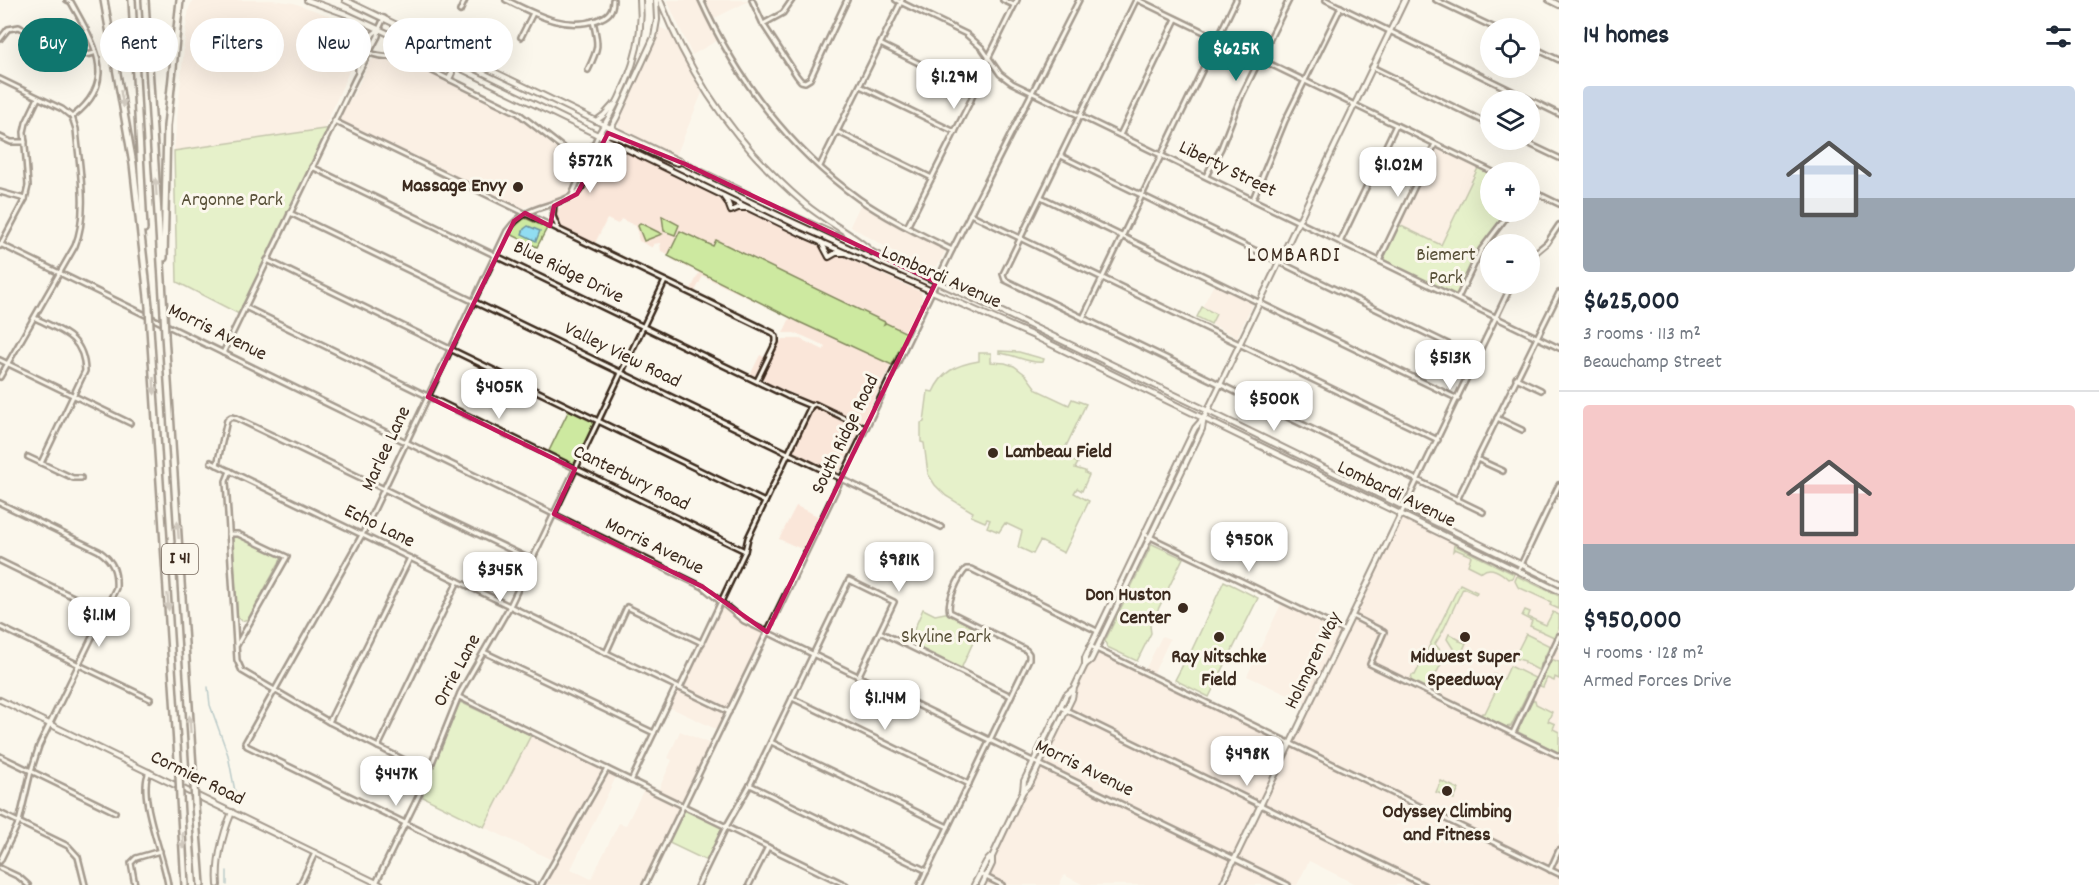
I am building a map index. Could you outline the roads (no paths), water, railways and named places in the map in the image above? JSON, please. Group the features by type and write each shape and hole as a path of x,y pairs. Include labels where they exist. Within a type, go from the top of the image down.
{"highway":[{"path":"104,0 132,155 147,276"},
{"name":"I 41","path":"132,0 185,885"},
{"name":"I 41","path":"145,0 201,885"},
{"path":"164,310 165,160 181,0"}],"main road":[{"name":"Lombardi Avenue","path":"307,0 383,31"},
{"name":"Lombardi Avenue","path":"345,0 384,18"},
{"path":"598,135 616,103 636,54 641,25 639,0"},
{"path":"605,138 657,26 656,0"},
{"path":"660,0 698,78 721,114 747,147 805,204 874,255"},
{"path":"1085,665 1084,658 1195,428 1208,411 1405,0"},
{"path":"1549,0 1559,5"},
{"path":"449,79 452,72"},
{"name":"Lombardi Avenue","path":"468,72 820,242 1031,335 1559,591"},
{"name":"Lombardi Avenue","path":"495,72 874,255 1208,411 1559,583"},
{"path":"596,121 616,103"},
{"path":"598,135 608,133 657,157 685,164"},
{"path":"722,195 729,203 730,211 739,207 751,209"},
{"path":"820,242 828,251 829,256 847,254"},
{"path":"1023,791 1030,784 1040,765 1085,665 1096,648 1202,429 1204,418"},
{"name":"Holmgren Way","path":"1222,885 1401,514"},
{"path":"974,885 986,862 992,857 1023,791 1024,781 1066,695 1074,688"},
{"name":"Cormier Road","path":"0,700 379,884"},
{"path":"218,885 219,855 224,830 232,812"},
{"path":"982,885 992,864 992,857"}],"street":[{"path":"67,0 71,2 90,37 100,77 91,100 72,117"},
{"path":"460,10 465,0"},
{"path":"506,0 532,13 566,23 593,21 607,16 611,12 613,0"},
{"path":"701,0 733,63 756,96 791,138 836,181 860,199 952,250"},
{"path":"752,0 763,24 796,76 805,82 810,78 847,0"},
{"path":"763,24 783,13 792,0"},
{"name":"Liberty Street","path":"896,0 966,34 977,42 1000,74 1012,83 1559,348"},
{"path":"1003,0 1014,6"},
{"path":"907,227 975,91 988,58 1017,0"},
{"name":"South Ridge Road","path":"645,885 936,282 1079,0"},
{"path":"1480,166 1137,0 1020,237 1003,278 1483,512"},
{"path":"1083,318 1235,0"},
{"path":"1206,176 1221,148 1241,97 1289,0"},
{"path":"1326,0 1559,114"},
{"path":"1436,0 1480,21"},
{"path":"820,166 901,1"},
{"path":"1252,199 1285,121 1341,7"},
{"path":"520,37 532,13"},
{"path":"1120,135 1176,19"},
{"path":"371,51 383,20"},
{"path":"588,70 597,52 598,44 593,21"},
{"path":"0,39 8,29 19,27 76,54 88,56 95,53"},
{"path":"223,353 358,73 358,66 365,49 373,34 379,29"},
{"path":"880,45 975,91"},
{"path":"1540,51 1559,60"},
{"path":"371,53 401,57 521,115 582,163 583,169"},
{"path":"636,54 644,58"},
{"path":"1372,68 1480,120"},
{"path":"0,79 62,109 72,117 76,129 81,224 75,246 0,377"},
{"path":"860,86 955,132"},
{"path":"0,245 26,200 28,186 26,123 38,98"},
{"path":"334,121 773,333 776,337 775,344 757,381"},
{"path":"1340,242 1396,125"},
{"path":"838,132 932,178"},
{"path":"572,195 598,135"},
{"path":"0,138 11,142 25,142"},
{"path":"525,213 555,204 577,193 605,138"},
{"path":"1379,261 1435,144"},
{"path":"1540,149 1559,158"},
{"path":"575,158 588,156"},
{"path":"1060,156 1477,358"},
{"name":"Blue Ridge Drive","path":"312,167 757,381 811,406 815,404 866,429"},
{"path":"0,192 26,200"},
{"path":"1540,195 1559,204"},
{"path":"1040,197 1458,399"},
{"path":"555,204 553,214 559,230"},
{"name":"Valley View Road","path":"290,213 940,526"},
{"name":"Marlee Lane","path":"405,824 247,746 246,741 362,535 496,255 511,226 525,213"},
{"path":"970,214 1438,440"},
{"path":"1458,298 1481,250 1502,222"},
{"path":"1540,249 1547,243 1559,225"},
{"name":"Morris Avenue","path":"0,245 703,587 744,621 1288,885"},
{"path":"267,260 765,502"},
{"name":"Orrie Lane","path":"379,884 458,697 510,606 665,281"},
{"path":"1457,500 1559,293"},
{"path":"1401,514 1508,294"},
{"name":"Canterbury Road","path":"245,307 745,551"},
{"path":"34,318 72,336 79,345 85,370 41,463"},
{"path":"0,360 130,423"},
{"path":"1516,378 1541,390"},
{"path":"631,781 702,643 745,551 748,538 811,406"},
{"path":"218,465 227,420 236,417 532,561"},
{"path":"1497,418 1522,430"},
{"path":"28,457 73,478 81,478"},
{"path":"1477,459 1503,471"},
{"name":"Echo Lane","path":"211,462 729,712"},
{"path":"230,471 226,481 229,534 237,660 242,671 252,679 329,722 428,772"},
{"path":"1518,571 1559,485"},
{"path":"0,503 99,551 114,566 117,577 116,588 50,724 31,771 19,822 0,861"},
{"path":"229,534 238,534 286,557 236,647"},
{"path":"1144,534 1345,631"},
{"path":"329,722 410,558"},
{"path":"0,561 105,612"},
{"path":"920,885 1029,659 1026,650 948,609 948,604 962,573 966,569 971,569 1097,631"},
{"path":"698,885 726,827 750,785 849,580 894,602 858,677"},
{"path":"378,747 458,581"},
{"path":"606,653 627,607 702,643"},
{"path":"1352,616 1384,632 1370,664 1559,756"},
{"path":"0,627 150,699"},
{"path":"880,632 1011,696"},
{"path":"1513,733 1559,636"},
{"path":"1090,646 1559,874"},
{"path":"484,652 654,734"},
{"path":"458,697 846,885"},
{"path":"792,698 969,784"},
{"path":"1060,707 1424,885"},
{"path":"771,741 948,827"},
{"path":"0,756 115,812"},
{"path":"541,885 607,769"},
{"path":"149,772 145,780 148,809 168,885"},
{"path":"750,785 927,870"},
{"path":"0,813 74,850 85,885"},
{"path":"405,824 532,885"},
{"path":"749,885 768,847"},
{"path":"1550,870 1559,850"},
{"path":"135,885 131,863 136,858 160,851"},
{"path":"300,885 315,853"},
{"path":"0,868 19,877 28,885"},
{"path":"980,874 1002,885"}],"water":[{"path":"528,226 540,231 536,241 522,234"}],"waterway":[{"path":"208,687 210,705 228,755 238,807"},
{"path":"227,871 227,885"}],"place":[{"name":"Massage Envy","path":"518,187"},
{"name":"Lambeau Field","path":"993,453"},
{"name":"Don Huston Center","path":"1183,608"},
{"name":"Ray Nitschke Field","path":"1219,637"},
{"name":"Midwest Super Speedway","path":"1465,637"},
{"name":"Odyssey Climbing and Fitness","path":"1447,791"}],"district":[{"name":"LOMBARDI","path":"1294,257"}],"park label":[{"name":"Argonne Park","path":"232,201"},
{"name":"Biemert Park","path":"1446,268"},
{"name":"Skyline Park","path":"946,638"}]}
